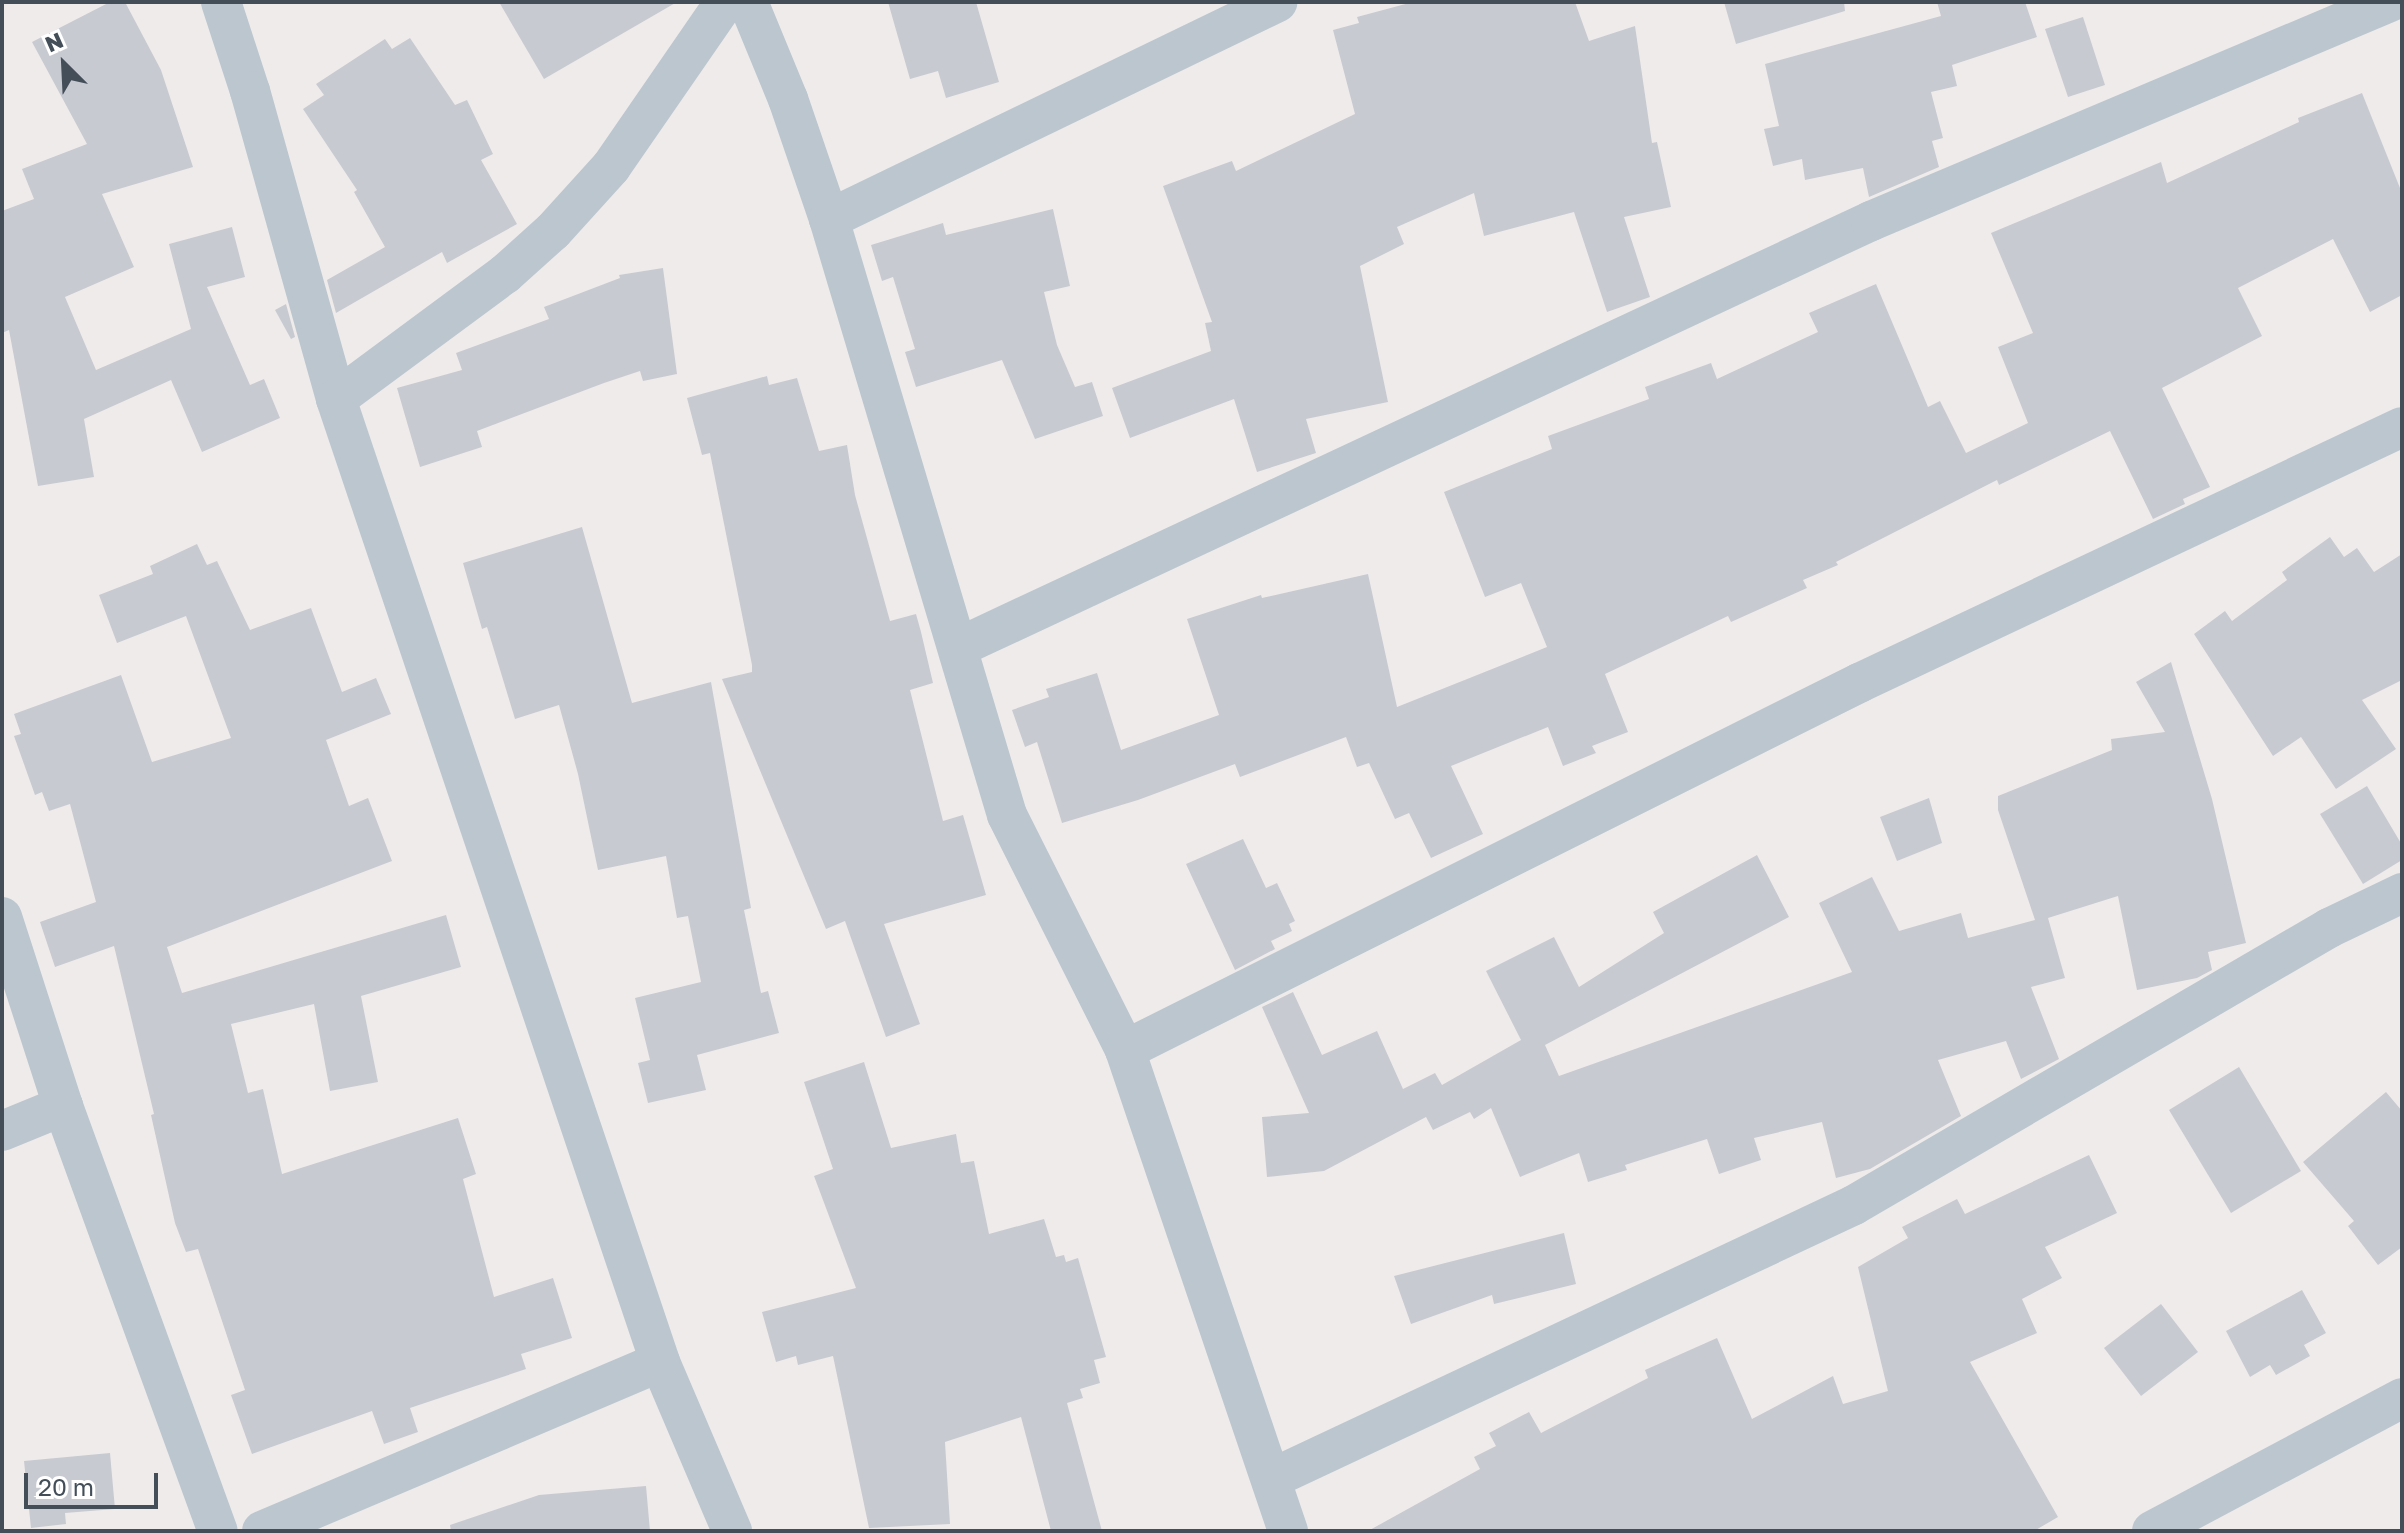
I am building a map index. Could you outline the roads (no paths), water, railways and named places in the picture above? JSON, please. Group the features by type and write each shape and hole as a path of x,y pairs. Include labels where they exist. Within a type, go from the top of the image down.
{"street":[{"path":"221,2 250,91 336,399 660,1362 732,1531"},
{"path":"336,399 505,274 553,231 611,167 725,2"},
{"path":"748,2 788,99 829,219 1007,815 1125,1050 1288,1531"},
{"path":"829,219 1277,2"},
{"path":"959,647 1871,221 2390,2"},
{"path":"1125,1050 1859,683 2402,427"},
{"path":"1271,1479 1854,1205 2329,928 2402,893"},
{"path":"2,917 63,1106 218,1531"},
{"path":"2,1131 63,1106"},
{"path":"262,1531 660,1362"},
{"path":"2152,1531 2402,1398"}]}
